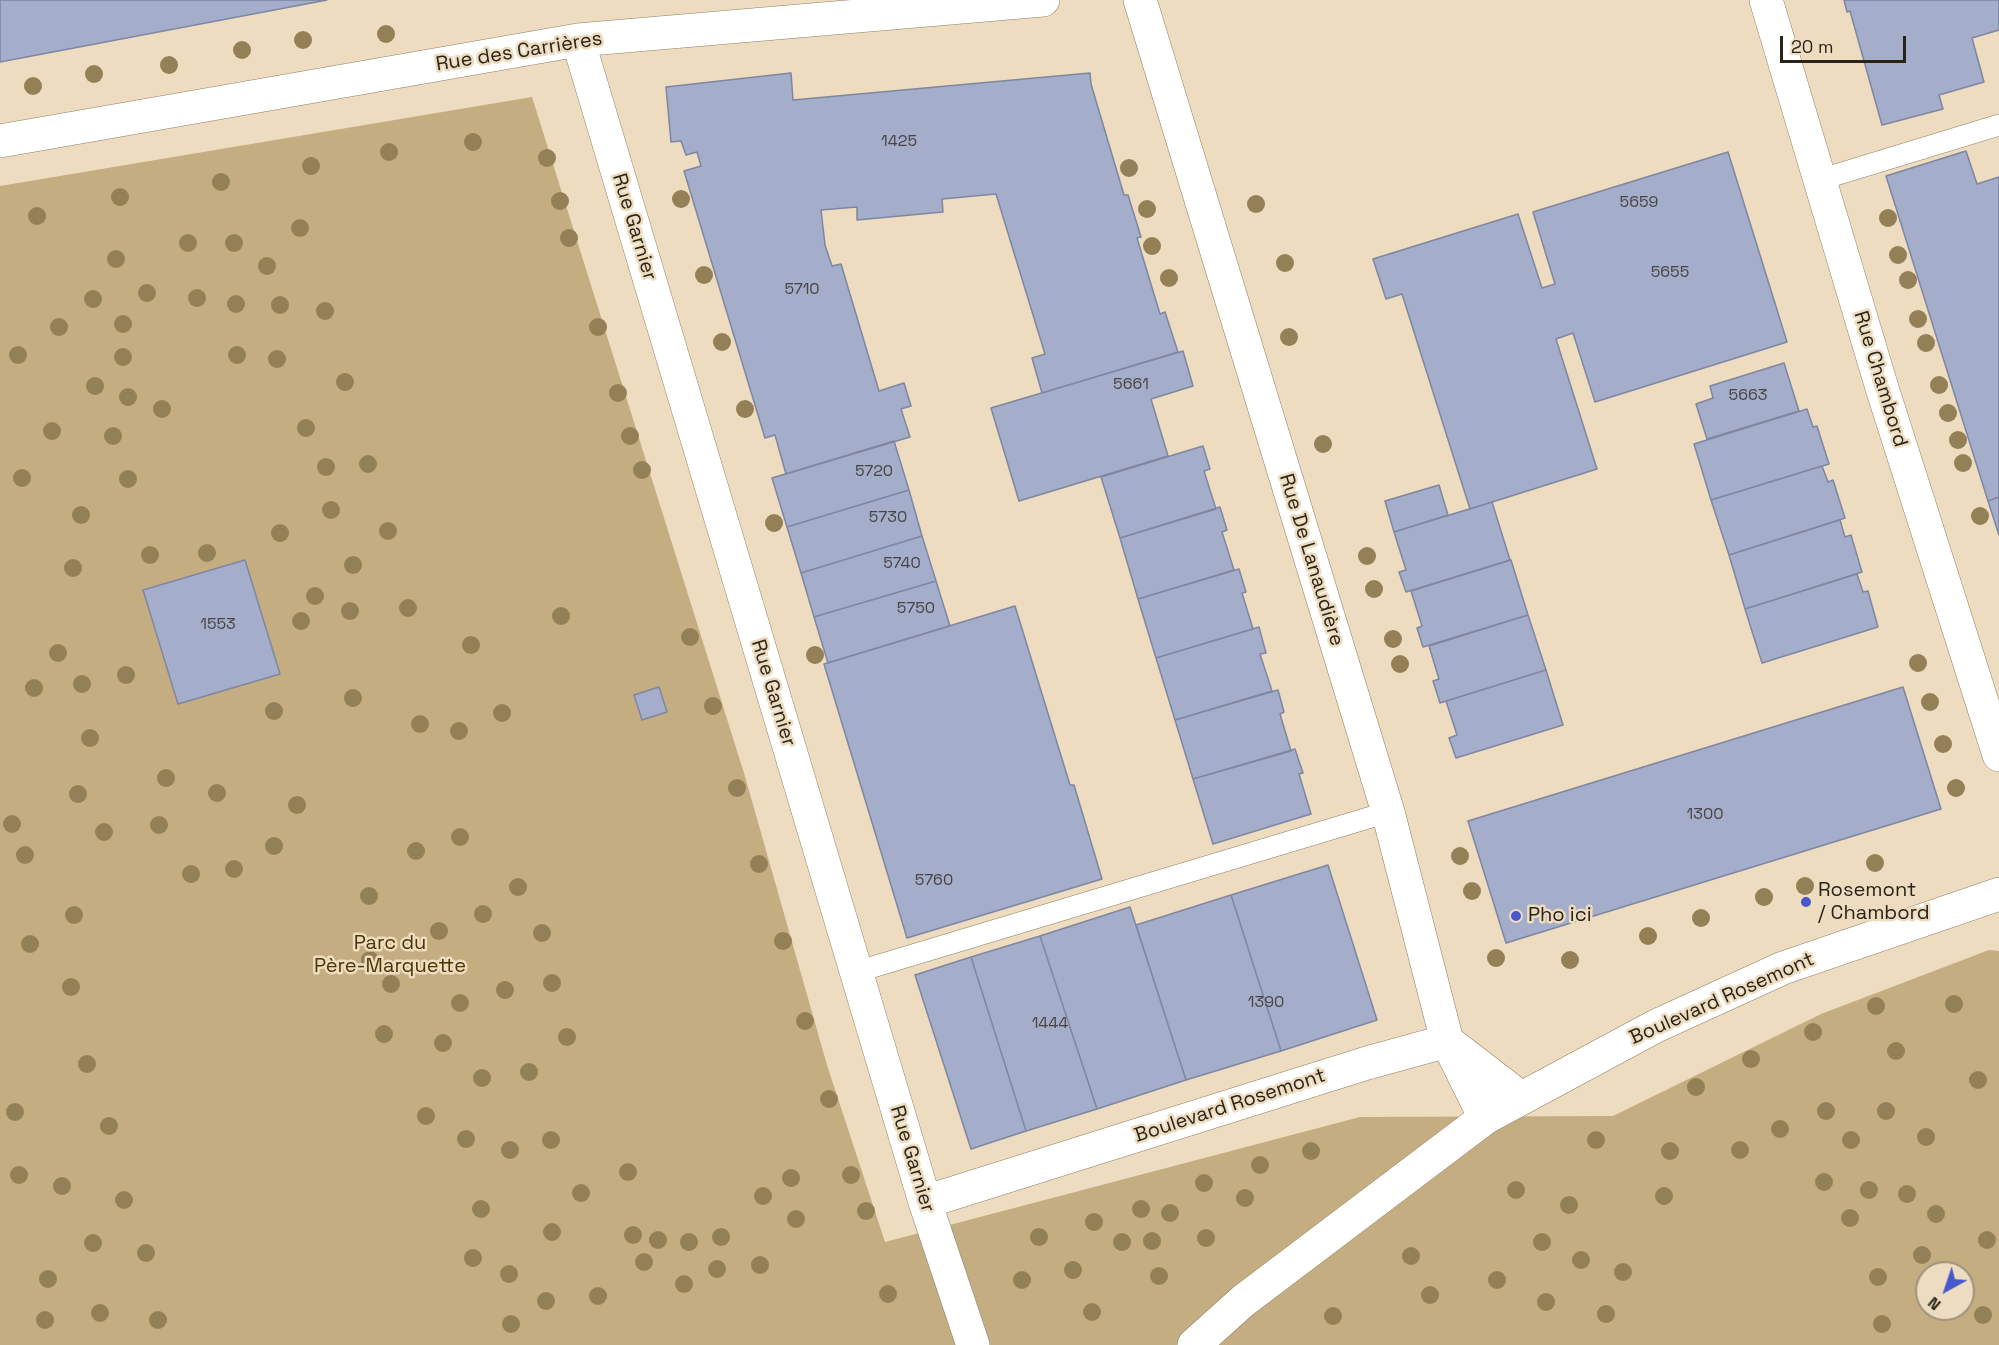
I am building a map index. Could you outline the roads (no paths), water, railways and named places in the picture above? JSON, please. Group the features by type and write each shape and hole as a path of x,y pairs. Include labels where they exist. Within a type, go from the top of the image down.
{"street":[{"name":"Rue des Carrières","path":"0,141 578,40 1043,0"},
{"name":"Rue De Lanaudière","path":"1140,0 1388,812 1447,1041 1485,1118"},
{"name":"Rue Chambord","path":"1766,0 1879,377 1999,755"},
{"name":"Rue Garnier","path":"578,40 925,1202 973,1345"},
{"name":"Boulevard Rosemont","path":"1194,1345 1242,1301 1485,1118 1656,1026 1783,968 1999,894"},
{"path":"1447,1041 1521,1098"},
{"name":"Boulevard Rosemont","path":"925,1202 1367,1063 1447,1041"}],"lane":[{"path":"1819,180 1999,125"},
{"path":"856,972 1388,812"}],"place":[{"name":"Rosemont / Chambord","path":"1806,902"},
{"name":"Pho ici","path":"1516,916"}],"park label":[{"name":"Parc du Père-Marquette","path":"390,956"}]}
